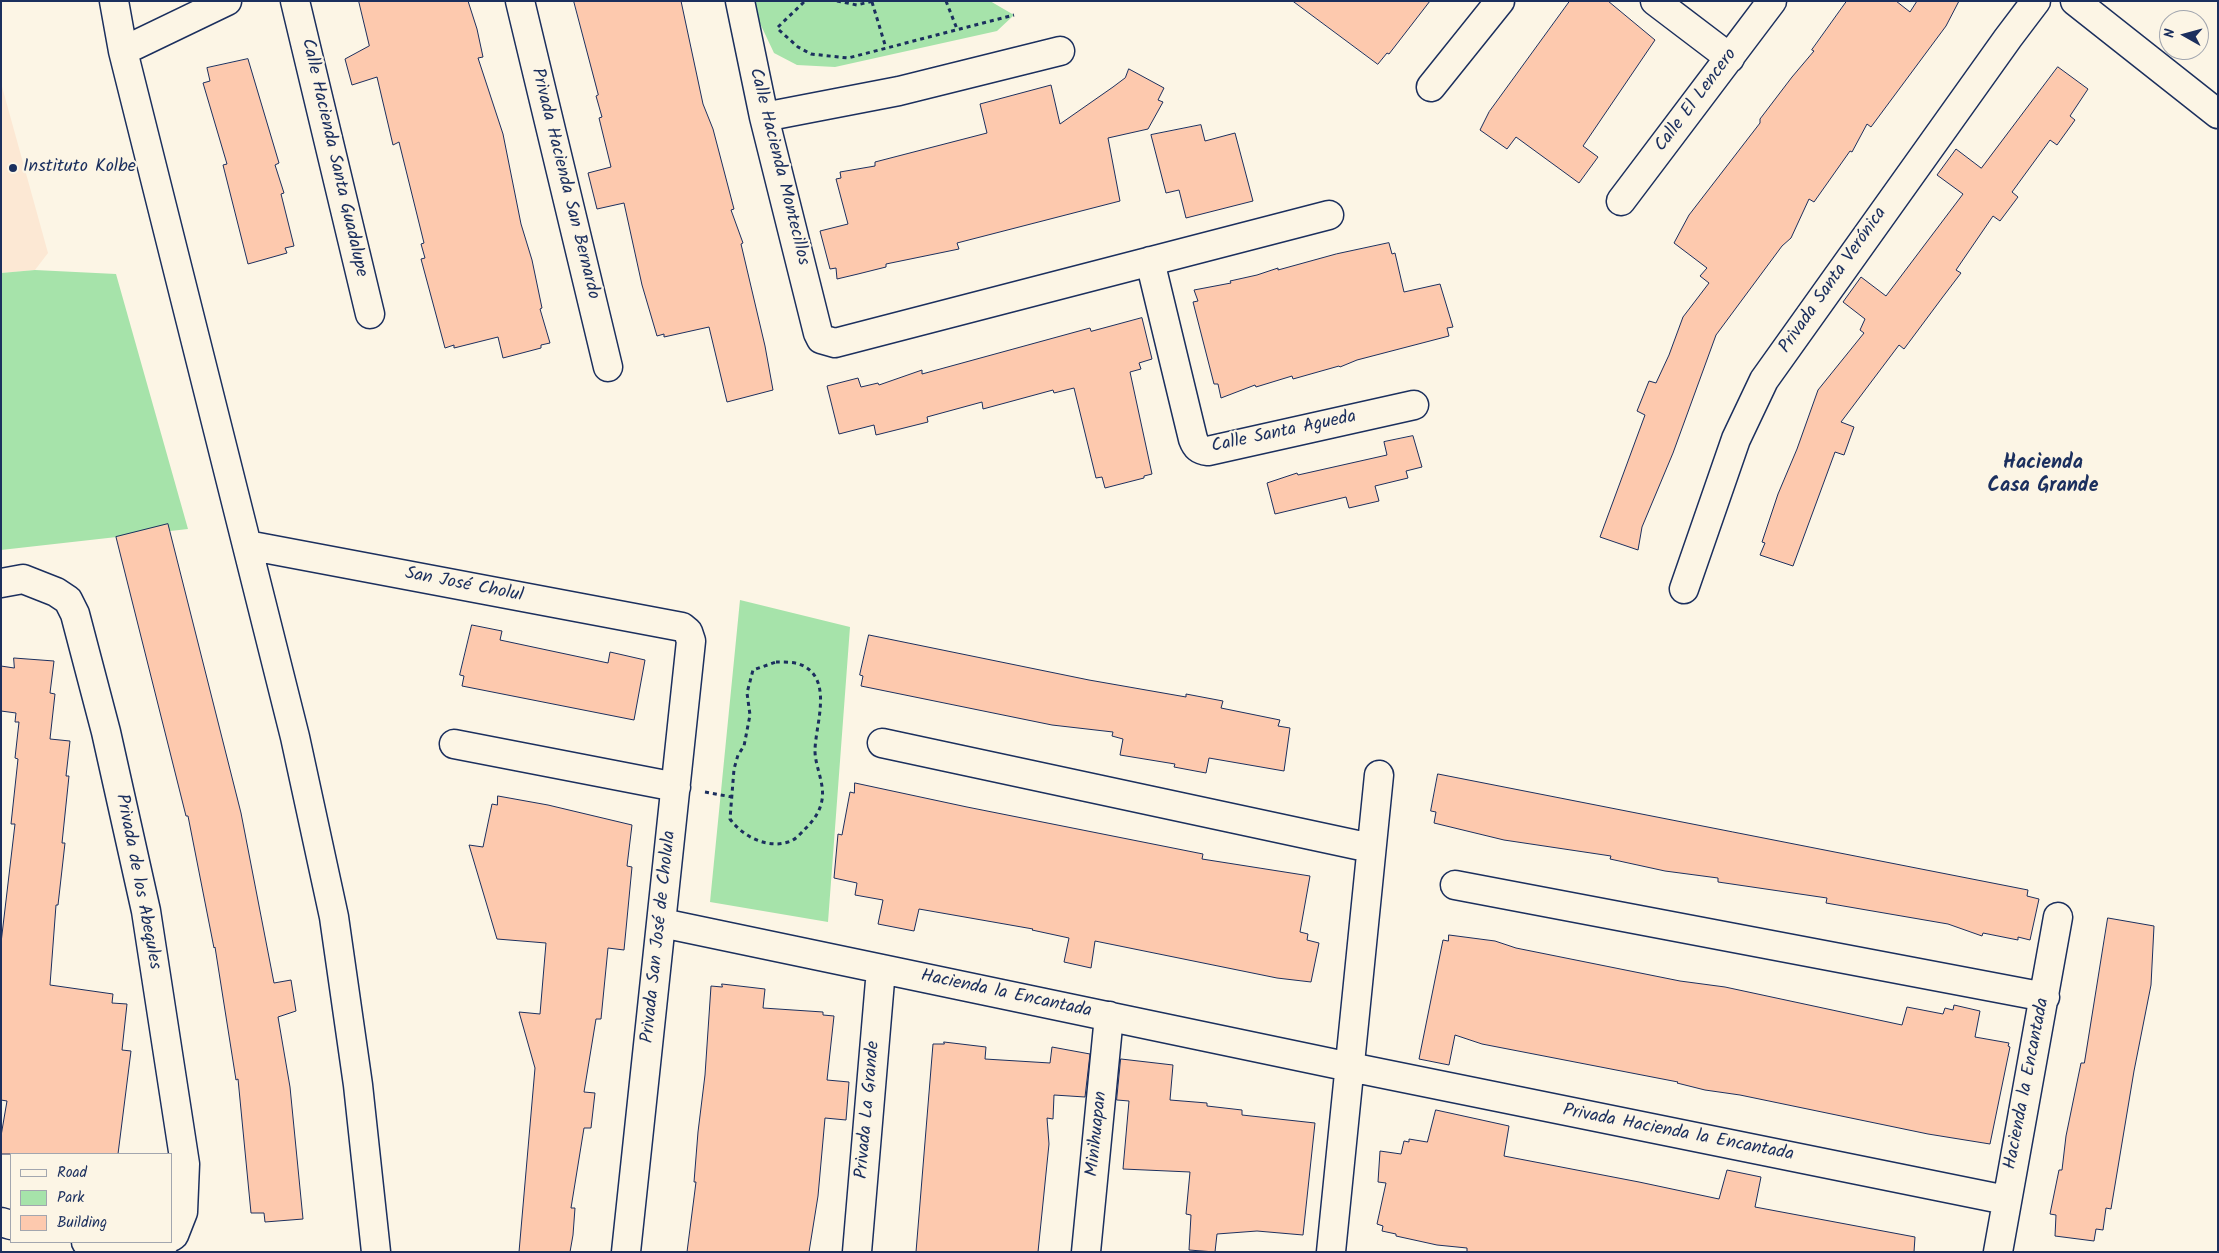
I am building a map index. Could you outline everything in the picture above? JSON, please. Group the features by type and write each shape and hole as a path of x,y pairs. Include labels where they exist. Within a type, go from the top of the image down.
{"street":[{"path":"114,1 123,50 295,737 334,917 358,1085 376,1252"},
{"path":"123,50 227,1"},
{"name":"Calle Hacienda Santa Guadalupe","path":"295,1 370,314"},
{"name":"Privada Hacienda San Bernardo","path":"520,1 608,367"},
{"name":"Calle Hacienda Montecillos","path":"740,1 764,117 821,339 835,343 1150,261"},
{"path":"1431,87 1500,1"},
{"path":"1655,1 1730,58"},
{"name":"Calle El Lencero","path":"1620,201 1772,1"},
{"name":"Privada Santa Verónica","path":"1684,589 1736,439 1764,380 2036,1"},
{"path":"2075,1 2216,109"},
{"path":"764,117 899,91 1060,51"},
{"path":"1150,261 1329,215"},
{"name":"Calle Santa Agueda","path":"1150,261 1196,447 1202,450 1218,449 1414,405"},
{"name":"San José Cholul","path":"247,545 682,627"},
{"name":"Privada de los Abequles","path":"1,583 23,579 56,592 68,600 75,614 106,732 146,911 185,1164 183,1212 172,1236"},
{"name":"Privada San José de Cholula","path":"626,1252 691,640 688,632 682,627"},
{"path":"882,743 1371,848"},
{"path":"454,744 676,787"},
{"path":"1331,1252 1379,775"},
{"path":"1455,885 2045,998"},
{"name":"Hacienda la Encantada","path":"1998,1252 2006,1200 2045,998 2058,916"},
{"name":"Hacienda la Encantada","path":"662,923 1350,1067"},
{"name":"Privada La Grande","path":"857,1252 881,969"},
{"name":"Minihuapan","path":"1086,1252 1109,1016"},
{"name":"Privada Hacienda la Encantada","path":"1350,1067 2006,1200"},
{"path":"91,1243 130,1251 157,1248 164,1243"}],"path":[{"path":"777,28 805,1"},
{"path":"837,1 857,5 873,1 886,48"},
{"path":"946,1 957,29"},
{"path":"772,24 798,47 811,54 848,58 1014,14"},
{"path":"776,662 800,664 815,676 819,689 820,708 815,751 822,799 815,820 792,841 778,843 753,839 738,830 730,819 734,769 738,755 744,746 750,715 747,693 754,670 776,662"}],"shaded area":[{"name":"Instituto Kolbe","path":"1,83 48,253 35,270 1,273"}],"green space":[{"path":"753,1 990,1 1014,15 997,31 835,67 797,65 774,53 757,17"},
{"path":"35,270 116,274 188,529 1,550 1,273"},
{"path":"740,600 850,627 828,922 710,902"}],"building":[{"path":"359,1 468,1 483,57 478,58 503,134 521,224 532,260 542,308 540,309 550,343 541,345 541,348 503,358 498,337 454,348 454,345 445,348 421,259 425,258 421,244 424,243 399,142 393,145 377,77 352,85 345,59 369,46"},
{"path":"574,1 681,1 703,104 713,129 734,209 731,210 743,243 741,244 765,346 773,390 727,402 709,327 664,337 664,334 657,336 642,285 624,203 597,209 588,173 611,167 599,118 602,117 596,96 598,95"},
{"path":"1293,1 1430,1 1389,54 1387,53 1378,64"},
{"path":"1570,1 1608,1 1655,40 1583,146 1598,157 1579,183 1516,137 1507,149 1480,130 1489,112"},
{"path":"1847,1 1896,1 1910,12 1917,1 1959,1 1946,26 1871,127 1867,124 1852,152 1850,151 1814,202 1809,199 1791,238 1782,246 1716,335 1673,453 1642,527 1638,550 1600,537 1645,415 1637,411 1649,381 1656,383 1683,317 1709,283 1700,276 1707,268 1674,243 1689,215 1760,123 1760,119 1792,77 1814,51 1812,50"},
{"path":"248,59 279,163 275,165 284,193 281,194 294,246 285,248 287,253 248,264 223,165 227,164 203,83 210,81 207,68"},
{"path":"2058,67 2088,89 2070,116 2075,120 2057,145 2050,140 2012,192 2018,197 2000,221 1993,216 1956,270 1961,273 1904,349 1899,345 1841,422 1854,427 1844,455 1835,452 1793,566 1760,555 1765,543 1762,542 1778,494 1797,449 1818,390 1864,333 1860,330 1865,319 1843,302 1861,277 1886,296 1963,194 1937,175 1956,149 1981,168"},
{"path":"1129,69 1164,88 1158,100 1163,102 1148,129 1108,138 1120,201 957,243 959,249 886,264 886,267 837,279 836,268 830,269 820,231 848,224 836,179 841,178 840,172 875,166 875,162 987,133 980,104 1051,85 1060,124 1125,78"},
{"path":"1201,125 1205,141 1235,133 1253,201 1186,218 1179,190 1166,193 1151,135"},
{"path":"1389,243 1392,254 1395,253 1404,292 1440,284 1453,327 1447,328 1449,336 1293,379 1292,376 1256,387 1255,385 1221,398 1218,384 1214,384 1193,302 1198,301 1194,290 1231,283 1230,281 1278,268 1278,270 1336,254"},
{"path":"1142,318 1152,359 1139,363 1141,369 1130,372 1152,474 1144,476 1144,478 1105,488 1102,477 1096,478 1074,388 1054,393 1053,390 983,409 982,402 927,417 928,422 876,435 874,425 839,434 827,386 858,378 861,387 878,383 879,385 922,370 922,374 1090,328 1091,331"},
{"path":"1413,436 1422,467 1406,471 1408,478 1375,486 1379,501 1349,508 1346,497 1275,514 1267,483 1297,473 1298,475 1387,455 1384,442"},
{"path":"168,524 241,813 274,983 291,980 296,1011 278,1017 290,1087 303,1219 265,1222 264,1213 251,1213 238,1079 236,1080 215,947 188,816 186,816 116,537"},
{"path":"472,625 502,631 500,640 608,663 610,652 645,660 634,720 462,686 464,676 460,675"},
{"path":"869,635 1089,680 1186,697 1186,694 1223,701 1221,708 1280,720 1278,726 1290,728 1284,771 1209,758 1206,773 1174,767 1175,764 1120,755 1123,739 1112,736 1113,732 1052,725 861,686 863,676 860,675"},
{"path":"14,658 54,661 50,693 55,694 50,739 70,741 66,776 69,776 62,843 65,843 58,905 56,905 50,985 113,994 112,1003 127,1004 122,1050 131,1051 118,1153 1,1154 1,1136 7,1101 1,1100 1,943 15,824 11,824 18,759 15,758 19,722 15,722 16,713 1,711 1,666 14,668"},
{"path":"1438,774 2028,890 2027,896 2039,899 2030,940 2018,937 2018,940 1983,933 1982,936 1948,924 1826,903 1827,898 1718,882 1718,878 1665,871 1610,859 1611,856 1504,840 1434,823 1436,812 1431,811"},
{"path":"855,783 1203,854 1202,859 1310,876 1300,932 1308,934 1307,940 1319,943 1311,982 1277,978 1095,941 1091,968 1064,962 1069,938 1033,929 919,909 914,931 878,924 883,900 855,895 857,883 834,878 838,834 842,835 850,792 854,793"},
{"path":"498,796 548,805 632,825 627,866 632,867 624,950 608,948 601,1019 596,1019 584,1092 595,1093 591,1128 584,1128 571,1208 575,1208 570,1252 519,1252 535,1068 519,1012 540,1014 546,943 497,939 469,845 483,847 492,804 497,805"},
{"path":"2108,918 2154,926 2151,985 2134,1071 2111,1209 2106,1208 2103,1230 2096,1229 2094,1241 2055,1236 2056,1215 2050,1214 2059,1170 2062,1170 2066,1136 2081,1063 2084,1063"},
{"path":"1449,935 1495,941 1516,948 1680,981 1725,987 1902,1025 1907,1007 1943,1014 1945,1008 1953,1010 1954,1005 1980,1011 1975,1037 2009,1043 2008,1046 2010,1047 1990,1144 1928,1134 1740,1095 1705,1090 1678,1082 1482,1044 1455,1035 1449,1065 1419,1059 1443,940 1448,941"},
{"path":"722,984 765,989 763,1008 823,1012 823,1015 834,1016 827,1080 849,1082 846,1120 825,1118 818,1196 809,1252 687,1252 696,1182 694,1182 705,1075 711,986 722,987"},
{"path":"944,1042 986,1047 985,1059 1050,1063 1052,1047 1090,1054 1085,1097 1054,1095 1053,1119 1047,1118 1049,1144 1038,1252 916,1252 933,1044 944,1044"},
{"path":"1121,1059 1173,1065 1170,1100 1207,1103 1207,1106 1242,1110 1242,1115 1315,1123 1303,1235 1257,1231 1217,1234 1215,1252 1189,1250 1191,1215 1186,1214 1190,1172 1123,1169 1129,1101 1117,1100"},
{"path":"1436,1110 1509,1126 1504,1156 1719,1199 1727,1170 1761,1177 1755,1207 1915,1237 1914,1252 1467,1252 1467,1248 1437,1245 1382,1231 1383,1226 1377,1224 1386,1183 1378,1182 1380,1151 1401,1154 1404,1141 1409,1142 1409,1139 1427,1142"}],"place":[{"name":"Instituto Kolbe","path":"13,168"}],"district":[{"name":"Hacienda Casa Grande","path":"2043,476"}]}
